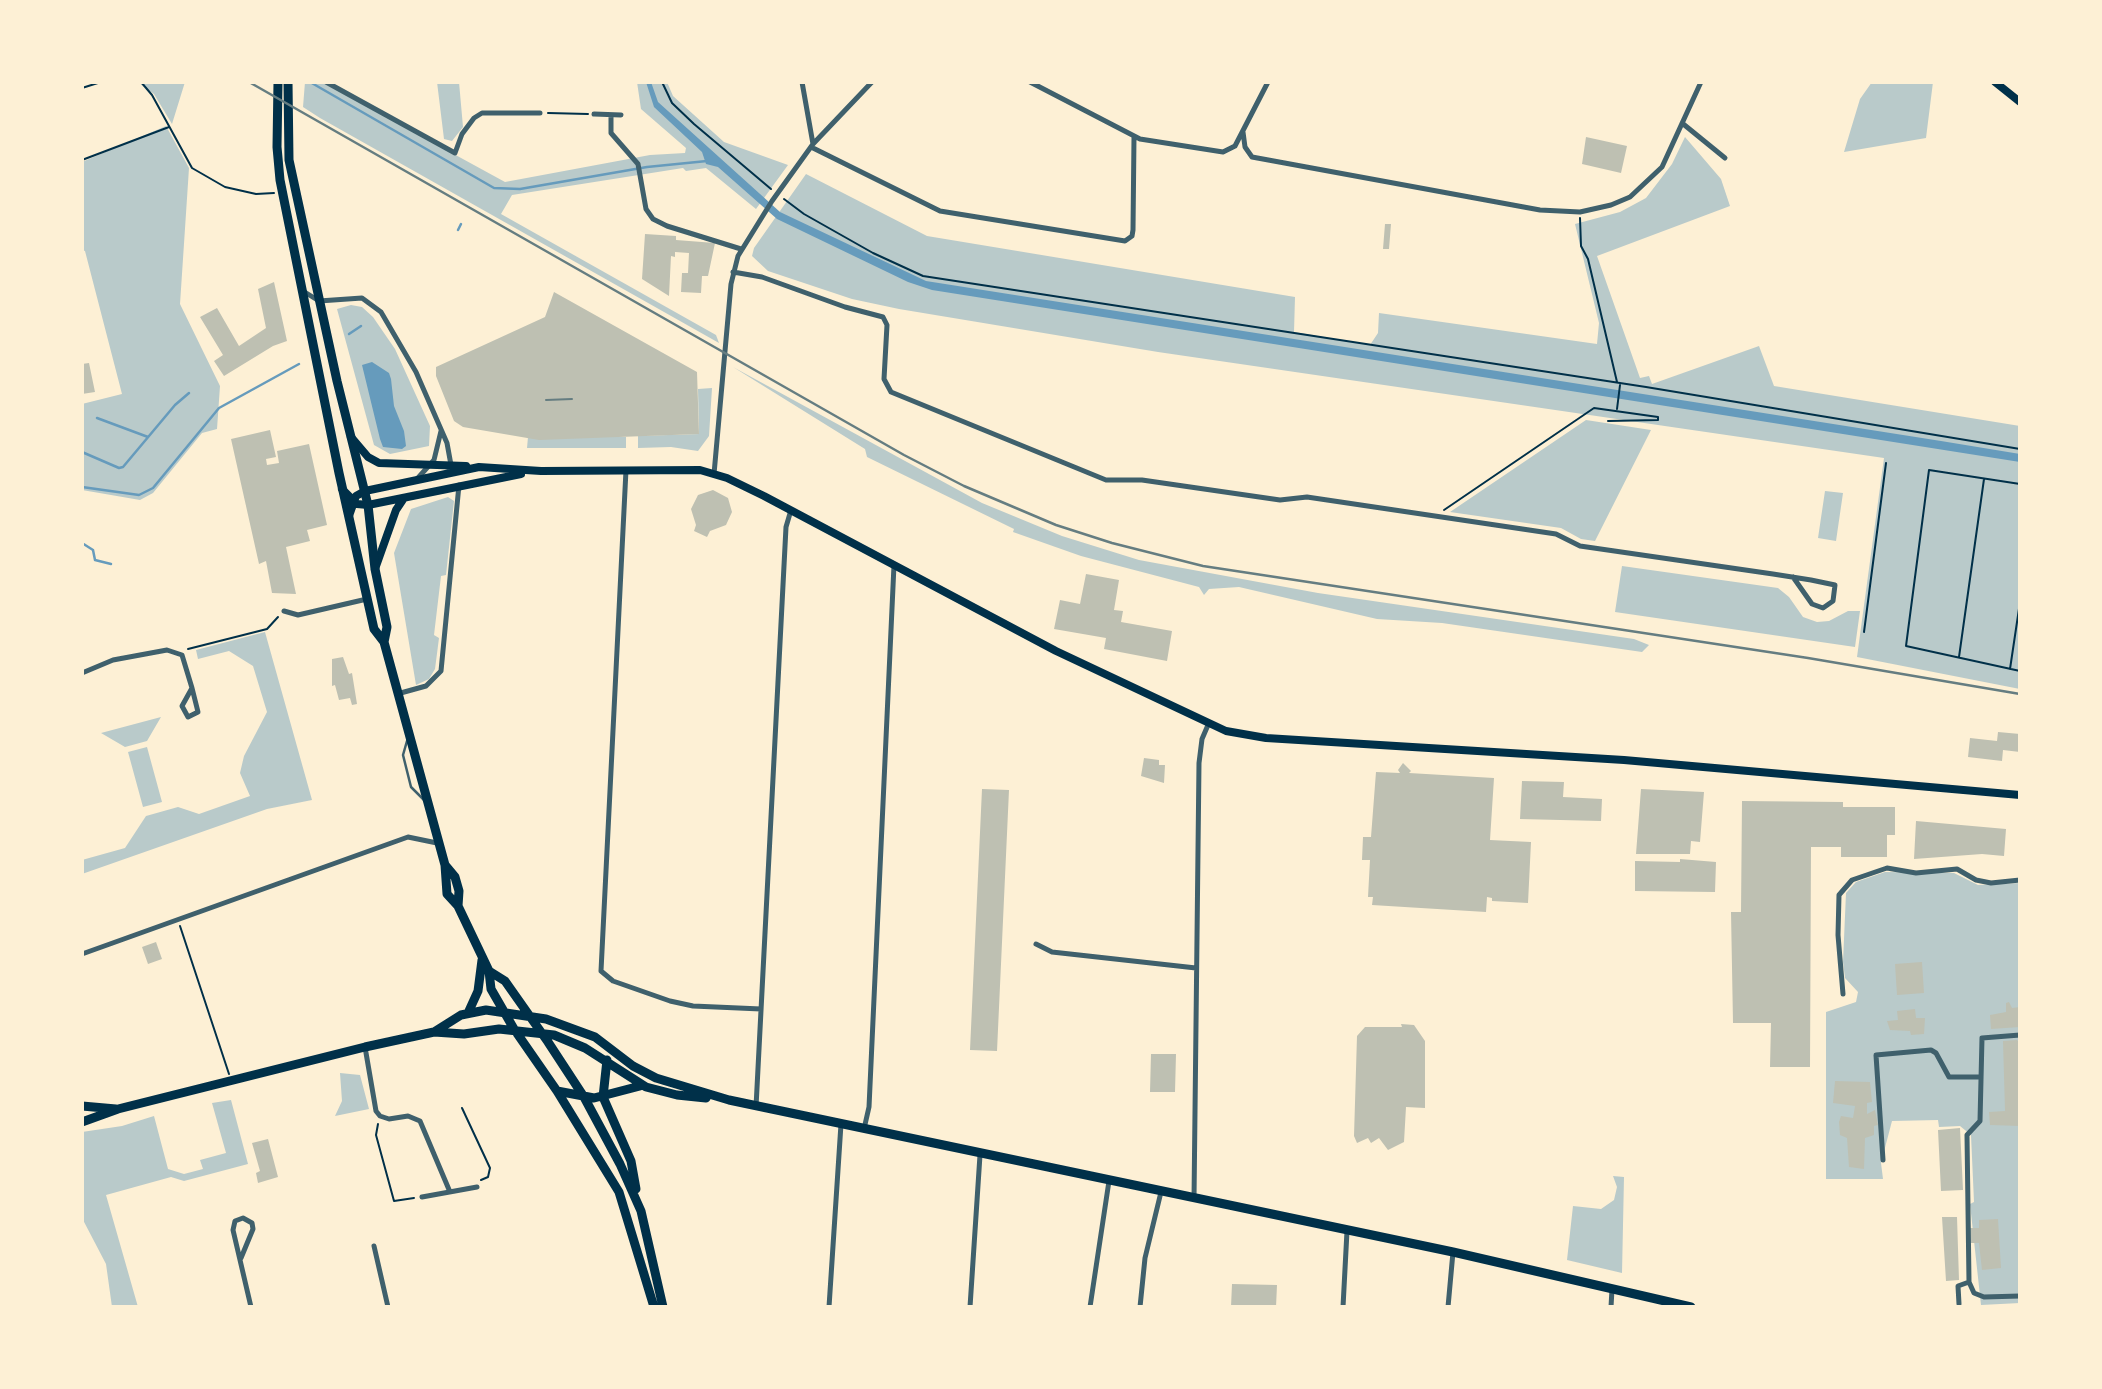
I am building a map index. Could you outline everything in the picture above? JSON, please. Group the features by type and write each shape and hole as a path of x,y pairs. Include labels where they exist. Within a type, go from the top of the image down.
{"main road":[{"path":"278,82 277,147 282,191 342,489 374,629 384,642 444,865 447,894 458,906 489,971 491,989 512,1026 557,1091 620,1192 654,1307"},
{"path":"288,82 289,160 319,301 368,505 375,569 387,627 384,642"},
{"path":"1995,82 2020,102"},
{"path":"351,437 368,457 379,463 432,465 451,469"},
{"path":"348,516 354,500 365,491 451,469 685,469 715,474 791,510 1056,651 1208,725 1266,738 1624,760 2020,795"},
{"path":"445,488 451,469"},
{"path":"342,489 354,500 368,505 541,471"},
{"path":"375,569 396,510 405,497"},
{"path":"468,1013 478,990 482,959"},
{"path":"489,971 505,981 520,1009 541,1031 584,1097 636,1198"},
{"path":"434,1032 468,1013 520,1009"},
{"path":"512,1026 520,1009"},
{"path":"529,1016 573,1026 601,1040 648,1074 756,1107 1453,1252 1691,1307"},
{"path":"82,1122 118,1109 365,1047 434,1032 464,1034 512,1026 541,1031 574,1042 646,1087"},
{"path":"601,1040 606,1050 607,1062 603,1097 631,1161 636,1198 663,1307"},
{"path":"557,1091 584,1097 603,1097 626,1088 646,1087 677,1095 729,1100"},
{"path":"82,1106 118,1109"}],"street":[{"path":"326,82 455,153 462,134 474,118 482,113 540,113"},
{"path":"802,82 812,145"},
{"path":"715,474 733,272 741,249 812,145 872,82"},
{"path":"1030,82 1134,136 1223,152 1235,146 1268,82"},
{"path":"1243,132 1245,146 1252,157 1540,210 1580,212 1611,205 1639,191 1662,167 1701,82"},
{"path":"594,114 621,116"},
{"path":"611,115 611,133 638,164 642,174 646,209 653,219 667,226 741,249"},
{"path":"1682,123 1725,158"},
{"path":"812,145 940,211 1125,241 1132,236 1133,230 1134,136"},
{"path":"733,272 762,276 845,307 883,317 887,325 884,379 891,392 1106,480 1143,480 1280,500 1307,497 1556,534 1580,546 1793,577 1835,584 1833,601 1823,608 1812,604 1793,577"},
{"path":"302,291 319,301 362,298 381,312 414,367 450,449 451,469"},
{"path":"417,479 432,465 441,431"},
{"path":"626,470 601,971 613,981 670,1001 693,1006 761,1009"},
{"path":"397,694 433,681 441,671 459,485"},
{"path":"756,1107 786,527 791,510"},
{"path":"864,1129 869,1107 894,565"},
{"path":"284,611 298,615 367,599"},
{"path":"82,673 113,660 167,650 182,655 192,688 198,712 188,717 182,706 192,688"},
{"path":"1194,1199 1199,764 1202,739 1208,725"},
{"path":"82,954 411,836 437,843"},
{"path":"1843,994 1838,935 1839,895 1852,880 1887,868 1916,873 1957,869 1976,880 1991,883 2020,880"},
{"path":"1036,944 1052,953 1196,968"},
{"path":"1977,1030 1982,1038 1980,1121 1967,1135 1969,1282 1974,1293 1984,1297 2020,1296"},
{"path":"1982,1038 2020,1035"},
{"path":"365,1047 376,1111 380,1116 389,1119 408,1116 421,1121 450,1192"},
{"path":"1883,1160 1876,1055 1931,1050 1936,1053 1949,1077 1981,1077"},
{"path":"829,1307 841,1124"},
{"path":"970,1307 980,1155"},
{"path":"1090,1307 1109,1181"},
{"path":"422,1197 477,1187"},
{"path":"1140,1307 1144,1258 1161,1192"},
{"path":"242,1258 253,1230 251,1223 243,1218 233,1227 251,1307"},
{"path":"1343,1307 1347,1231"},
{"path":"374,1246 388,1307"},
{"path":"1448,1307 1453,1252"},
{"path":"1959,1304 1958,1286 1969,1282"},
{"path":"1611,1307 1612,1289"}],"path":[{"path":"82,88 101,82"},
{"path":"141,82 152,95 192,168 225,187 256,194 282,191"},
{"path":"662,82 672,103 694,124 804,214 923,275 2020,449"},
{"path":"540,113 594,114"},
{"path":"82,160 169,127"},
{"path":"1580,212 1581,246 1588,259 1619,384 1617,409"},
{"path":"1438,517 1444,510 1594,408 1658,417 1658,420 1608,421"},
{"path":"1864,632 1886,463"},
{"path":"2020,484 1929,470 1906,646 2020,671"},
{"path":"1959,659 1984,478"},
{"path":"2010,669 2020,602"},
{"path":"188,649 267,629 284,611"},
{"path":"178,919 231,1081"},
{"path":"462,1108 490,1168 488,1177 479,1182 477,1187"},
{"path":"380,1116 376,1135 394,1201 422,1197"}],"shaded area":[{"path":"138,82 185,82 172,124 154,94"},
{"path":"305,82 322,82 505,182 650,155 685,153 686,148 641,109 637,82 667,82 673,96 724,142 788,165 756,209 706,168 686,171 683,168 512,195 501,214 716,335 719,343 320,118 303,107"},
{"path":"437,82 459,82 463,127 452,141 444,139"},
{"path":"1872,82 1933,82 1926,138 1844,152 1860,99"},
{"path":"166,126 189,168 180,304 220,386 217,429 202,433 153,493 140,500 82,490 82,404 122,394 85,251 82,250 82,162"},
{"path":"1685,137 1721,179 1730,206 1597,256 1640,378 1649,376 1652,384 1759,346 1774,386 2020,426 2020,689 1857,657 1884,458 1158,352 899,309 852,299 768,271 752,256 754,248 806,174 927,236 1295,297 1294,332 1370,345 1378,333 1379,313 1597,344 1599,323 1575,224 1620,212 1646,198 1672,164"},
{"path":"351,305 362,307 373,317 395,349 430,426 429,446 390,454 374,445 337,309"},
{"path":"733,367 982,503 1062,536 1139,560 1318,593 1634,639 1649,645 1642,652 1442,623 1377,619 1239,587 1209,589 1204,595 1199,587 1081,556 1013,532 1014,529 867,457 865,449"},
{"path":"712,388 709,436 698,451 671,447 638,448 638,436 699,434 698,389"},
{"path":"1586,420 1651,430 1595,541 1581,539 1561,528 1450,512"},
{"path":"528,437 626,437 626,448 527,448"},
{"path":"1825,491 1843,493 1836,541 1818,538"},
{"path":"448,497 454,501 446,575 441,576 434,635 439,638 435,669 429,679 416,685 394,553 411,509"},
{"path":"1622,566 1778,588 1789,597 1803,617 1817,622 1829,621 1848,611 1860,611 1855,647 1615,612"},
{"path":"265,632 312,800 267,809 82,874 82,860 125,848 146,816 178,807 199,814 250,796 240,773 244,756 267,712 253,666 229,651 198,659 196,650"},
{"path":"161,717 147,741 125,747 101,733"},
{"path":"147,747 162,802 143,807 128,752"},
{"path":"1885,872 1954,873 1978,885 2020,883 2020,1303 1981,1305 1970,1204 1974,1202 1971,1135 1960,1126 1939,1127 1938,1120 1892,1121 1881,1163 1883,1179 1826,1179 1826,1012 1856,1002 1858,992 1845,978 1843,962 1846,893 1856,882"},
{"path":"340,1073 360,1075 369,1109 335,1116 342,1101"},
{"path":"231,1100 248,1164 184,1181 171,1177 106,1195 138,1307 112,1307 106,1264 82,1218 82,1132 122,1126 154,1116 168,1169 184,1174 203,1169 200,1160 226,1153 212,1103"},
{"path":"1613,1176 1624,1177 1622,1273 1567,1260 1573,1206 1601,1209 1614,1200 1617,1187"}],"water":[{"path":"646,82 651,82 658,102 780,212 926,281 2020,454 2020,462 932,290 908,282 777,219 718,167 706,164 702,152 654,107"},
{"path":"372,362 389,373 394,406 404,431 406,446 402,449 383,447 380,439 362,365"}],"building":[{"path":"1586,137 1627,146 1621,173 1582,164"},
{"path":"1385,224 1391,224 1389,249 1383,249"},
{"path":"645,234 715,243 708,276 702,276 701,293 681,292 682,273 688,273 689,253 675,252 675,257 671,256 669,296 642,279"},
{"path":"274,282 287,341 273,346 224,376 214,361 223,355 200,317 217,308 239,346 266,328 258,289"},
{"path":"554,292 697,372 699,434 539,440 463,427 454,421 436,376 436,367 545,317"},
{"path":"89,363 95,392 82,394 82,364"},
{"path":"270,430 276,457 266,459 267,465 279,463 277,451 309,444 327,525 307,530 310,541 286,547 296,594 272,593 266,561 259,564 231,439"},
{"path":"713,490 728,498 732,512 726,525 710,531 707,537 694,531 696,525 691,509 698,495"},
{"path":"1086,574 1119,580 1114,610 1123,611 1121,622 1172,631 1167,661 1104,649 1106,638 1054,629 1060,600 1080,604"},
{"path":"343,657 349,674 352,673 357,704 352,705 350,698 339,700 335,685 332,686 332,659"},
{"path":"1998,732 2020,734 2020,752 2003,750 2002,761 1968,757 1970,738 1997,741"},
{"path":"1144,758 1159,760 1159,765 1165,765 1164,783 1141,776"},
{"path":"1403,763 1411,771 1409,773 1494,778 1490,840 1531,842 1528,903 1492,901 1492,898 1487,897 1486,912 1372,905 1373,897 1368,897 1370,860 1362,860 1363,837 1371,837 1376,772 1400,773 1398,770"},
{"path":"1522,781 1564,782 1563,797 1602,799 1601,821 1520,819"},
{"path":"982,789 1009,790 997,1051 970,1050"},
{"path":"1641,789 1704,792 1700,842 1691,841 1690,854 1636,854"},
{"path":"1742,801 1843,802 1843,807 1895,807 1895,835 1887,835 1887,857 1841,857 1841,847 1811,847 1810,1067 1770,1067 1771,1023 1733,1023 1731,912 1741,912"},
{"path":"1916,821 2006,829 2004,856 1982,854 1914,859"},
{"path":"1680,859 1716,862 1715,892 1635,891 1635,861 1680,862"},
{"path":"156,942 162,959 148,964 142,947"},
{"path":"1922,962 1924,993 1897,995 1895,964"},
{"path":"2009,1002 2012,1008 2020,1007 2020,1027 1991,1029 1990,1015 2006,1012 2006,1003"},
{"path":"1915,1009 1916,1018 1925,1018 1924,1034 1911,1035 1910,1031 1890,1030 1887,1021 1898,1020 1897,1011"},
{"path":"1401,1024 1414,1025 1425,1041 1425,1108 1406,1107 1404,1142 1388,1150 1379,1138 1371,1143 1368,1138 1357,1143 1354,1136 1357,1036 1365,1027 1402,1027"},
{"path":"2017,1040 2020,1044 2020,1126 1990,1125 1989,1112 2005,1111 2003,1041"},
{"path":"1151,1054 1176,1054 1175,1092 1150,1092"},
{"path":"1835,1081 1870,1082 1872,1102 1867,1103 1867,1114 1875,1110 1878,1125 1874,1126 1874,1135 1865,1138 1864,1169 1849,1167 1847,1138 1840,1135 1839,1122 1841,1116 1853,1118 1855,1106 1833,1103"},
{"path":"1960,1128 1963,1190 1941,1191 1938,1130"},
{"path":"268,1139 278,1177 258,1183 256,1173 260,1171 252,1143"},
{"path":"1942,1217 1957,1217 1959,1280 1946,1281"},
{"path":"1998,1219 2001,1268 1982,1270 1979,1243 1971,1243 1970,1228 1979,1228 1979,1220"},
{"path":"1232,1284 1277,1285 1276,1307 1231,1307"}],"waterway":[{"path":"310,82 494,188 520,189 647,167 707,161"},
{"path":"458,230 461,224"},
{"path":"349,334 361,326"},
{"path":"82,487 139,495 153,488 219,408 299,364"},
{"path":"82,452 119,468 123,467 175,405 189,393"},
{"path":"97,418 148,437"},
{"path":"82,543 93,550 95,560 111,564"}],"tram line":[{"path":"546,400 572,399"}],"railway":[{"path":"249,82 904,455 964,486 1056,525 1112,543 1203,566 1808,658 2020,694"}]}
